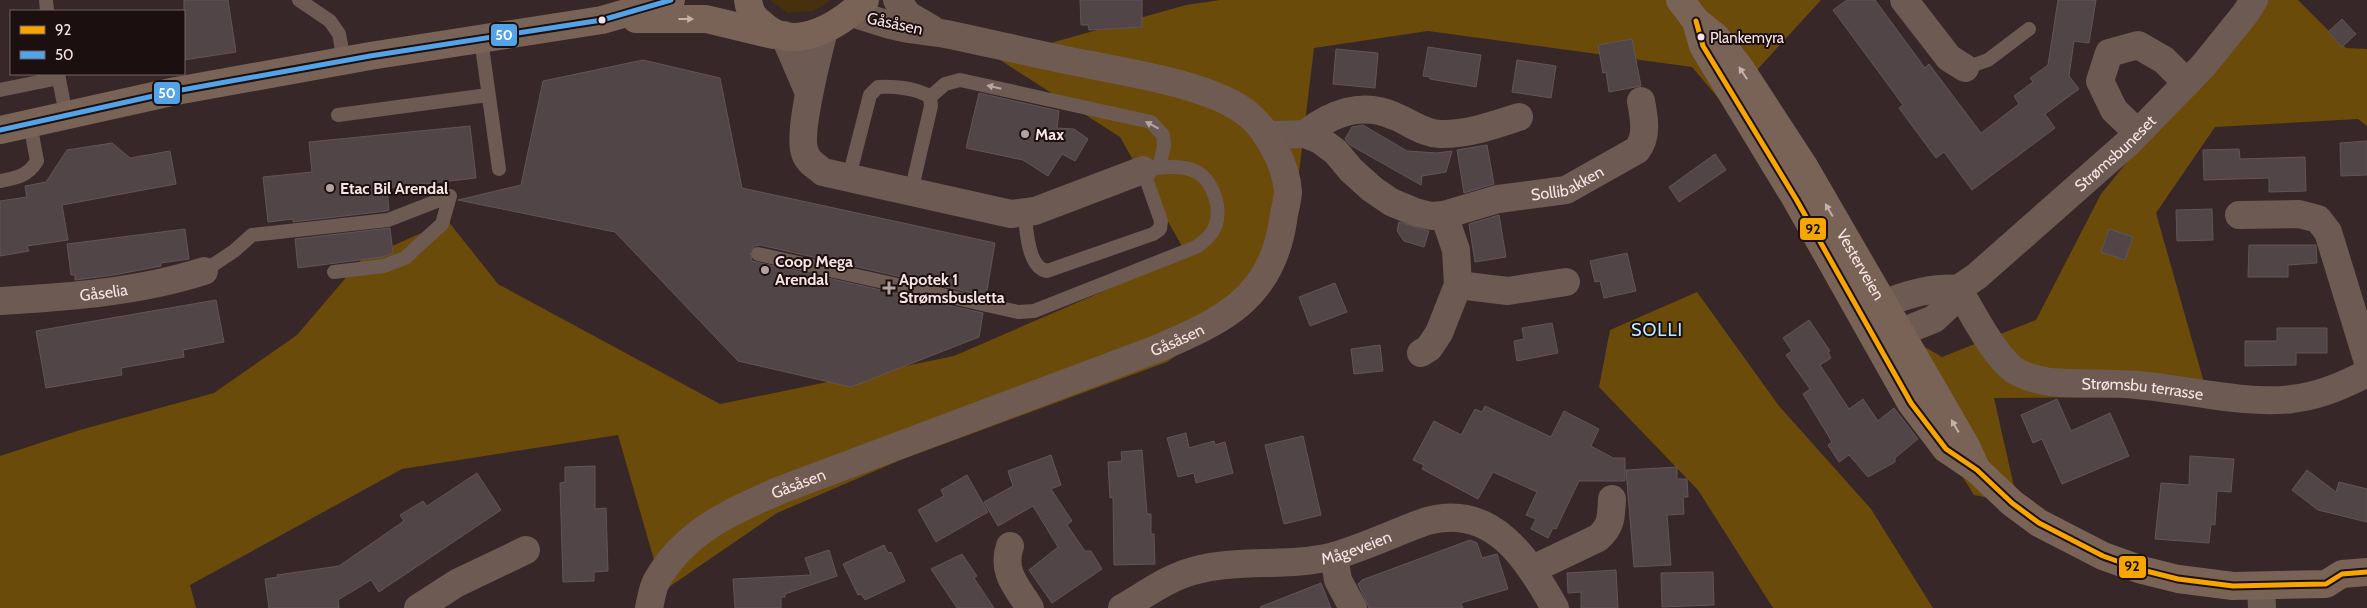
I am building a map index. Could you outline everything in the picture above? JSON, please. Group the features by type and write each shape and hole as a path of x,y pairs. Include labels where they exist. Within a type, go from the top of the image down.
{"main road":[{"path":"0,130 176,91 344,60 602,20 671,0"},
{"path":"748,0 750,14 778,35"},
{"path":"602,20 706,19 778,35 804,36 824,30 858,6"},
{"name":"Vesterveien","path":"1688,11 1716,38 1740,68 1805,168 1873,309 1889,337 1966,446 1977,470 2012,503 2039,523 2103,556 2142,570 2178,579 2233,586 2262,597 2326,584 2342,574 2367,572"},
{"name":"Vesterveien","path":"2326,584 2336,590 2367,589"}],"street":[{"name":"Gåsåsen","path":"897,0 908,15 938,32"},
{"path":"1904,0 1949,58 1965,68"},
{"name":"Strømsbuneset","path":"1889,337 1934,319 1950,304 1958,289 1984,269 2138,132 2204,66 2254,0"},
{"name":"Gåsåsen","path":"649,608 656,583 685,542 707,526 738,508 791,486 1159,348 1203,329 1243,303 1260,283 1271,262 1282,226 1288,191 1277,154 1268,138 1248,115 1236,107 1185,87 938,32 896,26 858,6"},
{"path":"824,30 808,93 802,140 808,160 823,172 998,213 1025,214 1151,168"},
{"path":"778,35 808,93"},
{"path":"2138,132 2114,110 2100,81 2109,53 2138,45 2164,60 2186,82"},
{"name":"Sollibakken","path":"1268,138 1276,135 1305,134 1320,140 1336,152 1351,170 1372,189 1391,202 1414,212 1431,216 1498,199 1566,190 1637,150 1643,143 1645,125 1642,102"},
{"path":"1305,134 1319,123 1339,112 1361,110 1383,112 1424,132 1440,134 1490,127 1519,117"},
{"path":"1421,354 1429,348 1439,333 1458,285 1456,250 1444,214"},
{"path":"2239,215 2299,214 2318,219 2328,232 2367,359"},
{"name":"Gåselia","path":"0,301 110,290 174,280 204,271"},
{"path":"1458,285 1508,290 1566,282"},
{"path":"1873,309 1920,292 1943,287 1958,289"},
{"name":"Strømsbu terrasse","path":"1958,289 2002,358 2014,370 2031,379 2050,382 2136,384 2265,400 2291,399 2318,394 2344,385 2367,373"},
{"path":"1533,570 1598,538 1606,531 1611,522 1612,498"},
{"name":"Mågeveien","path":"1122,608 1172,578 1194,571 1218,566 1297,562 1334,556 1427,521 1442,517 1458,516 1471,519 1487,527 1519,551 1533,570 1555,608"},
{"path":"1010,546 1005,558 1008,573 1030,608"},
{"path":"418,608 457,583 526,550"},
{"path":"1334,556 1338,580 1353,608"}],"lane":[{"path":"300,0 330,21 339,34 344,60"},
{"path":"1965,68 1988,60 2029,29"},
{"path":"481,39 499,169"},
{"path":"0,90 59,76 66,115"},
{"path":"930,97 944,84 960,80 1151,122 1163,135 1164,146 1151,168 1161,221 1160,229 1153,234 1053,270 1041,270 1036,264 1026,238 1025,214"},
{"path":"849,177 870,95 878,87 890,86 924,93 930,97 931,106 911,192"},
{"path":"338,114 488,95"},
{"path":"0,181 19,177 32,170 37,162 30,123"},
{"path":"758,254 1006,311 1034,311 1196,247 1208,239 1214,228 1217,215 1215,199 1209,181 1196,171 1151,168"},
{"path":"204,271 234,251 252,235 388,220 450,196 442,224 405,258 384,266 334,272"}],"shaded area":[{"path":"770,0 831,0 813,11 788,13"},
{"path":"1220,0 1821,0 1757,70 1875,318 1942,357 2036,320 2101,194 2259,0 2298,0 2346,48 2367,49 2367,126 2358,119 2215,127 2156,213 2205,386 2137,397 1994,398 2018,504 1974,495 1825,260 1753,139 1692,67 1428,31 1314,48 1297,189 1257,299 1167,362 903,459 777,513 663,591 618,435 402,469 190,585 196,608 0,608 0,456 80,430 214,393 297,335 361,260 448,221 498,284 720,404 954,356 1187,255 1120,137 997,58 1186,5"},
{"path":"1697,292 1779,406 1871,509 1933,608 1773,608 1698,490 1599,387 1610,330"}],"building":[{"path":"184,0 228,0 236,52 185,60"},
{"path":"1080,0 1142,0 1142,27 1089,30 1088,25 1081,25"},
{"path":"1847,0 1875,0 1925,68 1929,64 1981,133 2019,104 2014,96 2033,82 2030,78 2048,65 2058,0 2096,0 2089,43 2074,41 2069,76 2079,89 2045,114 2055,128 1972,190 1944,152 1936,158 1899,108 1903,105 1833,10"},
{"path":"2342,19 2356,34 2342,47 2328,32"},
{"path":"1632,39 1641,86 1609,92 1606,72 1603,73 1598,45"},
{"path":"1428,47 1481,55 1476,87 1430,79 1430,77 1423,76"},
{"path":"1336,49 1378,53 1375,88 1333,84"},
{"path":"643,60 720,78 742,188 995,243 986,296 760,245 755,246 750,252 752,261 983,313 979,337 851,387 738,361 615,232 458,200 521,185 543,81"},
{"path":"1517,60 1556,66 1551,98 1512,92"},
{"name":"Max","path":"979,93 1059,111 1057,128 1074,129 1088,139 1075,161 1062,154 1048,176 1023,160 966,148"},
{"path":"1363,125 1407,151 1437,153 1452,151 1446,172 1422,176 1421,185 1350,145 1345,139 1352,127"},
{"path":"470,126 476,178 387,188 389,210 386,211 293,222 293,219 268,222 263,177 312,172 309,142"},
{"path":"2367,141 2367,175 2341,176 2340,143"},
{"path":"112,143 130,158 170,151 176,184 62,205 68,240 27,246 29,251 0,256 0,201 27,197 25,186 46,182 67,150"},
{"path":"1487,145 1494,184 1464,193 1457,150"},
{"path":"2239,149 2240,159 2305,157 2306,191 2269,192 2269,178 2204,180 2203,150"},
{"path":"1715,154 1726,170 1679,202 1669,187"},
{"path":"2212,209 2213,240 2177,241 2176,210"},
{"path":"1499,215 1506,257 1475,262 1469,224"},
{"path":"1399,222 1429,231 1424,247 1404,241 1397,231"},
{"path":"390,228 393,253 382,257 298,268 295,239"},
{"path":"185,229 189,259 161,263 161,266 114,275 75,280 75,275 71,275 67,244"},
{"path":"2109,229 2133,237 2125,260 2101,252"},
{"path":"2249,245 2316,245 2317,263 2288,265 2288,277 2248,277"},
{"path":"1627,253 1636,291 1604,298 1600,281 1595,282 1590,261"},
{"path":"1335,283 1347,312 1310,326 1299,297"},
{"path":"216,300 224,342 183,350 184,357 121,368 122,375 46,388 36,331"},
{"path":"1809,320 1830,351 1828,352 1831,358 1820,365 1849,409 1863,399 1878,421 1894,408 1918,439 1895,458 1895,462 1868,477 1849,455 1839,462 1828,445 1832,442 1803,394 1810,389 1786,355 1792,351 1783,338"},
{"path":"1552,323 1558,353 1517,361 1514,341 1524,339 1522,328"},
{"path":"2277,328 2327,328 2327,353 2296,353 2296,365 2245,366 2245,341 2277,341"},
{"path":"1380,345 1383,371 1354,374 1351,349"},
{"path":"2057,399 2071,431 2110,413 2129,456 2062,484 2042,439 2033,443 2021,415"},
{"path":"1485,406 1551,437 1564,411 1599,429 1591,446 1613,458 1625,458 1625,481 1579,481 1556,529 1553,528 1548,538 1531,529 1536,519 1526,515 1537,492 1493,472 1478,499 1422,469 1424,465 1413,460 1434,421 1461,435 1475,409 1482,412"},
{"path":"1186,433 1189,448 1214,441 1215,445 1225,442 1233,473 1196,483 1194,473 1178,477 1167,438"},
{"path":"1303,436 1321,515 1284,524 1265,445"},
{"path":"1142,450 1147,514 1151,514 1151,534 1154,534 1155,564 1114,565 1113,497 1110,498 1108,462 1122,461 1121,452"},
{"path":"1051,455 1061,485 1051,489 1072,521 1067,525 1085,551 1091,551 1102,569 1052,603 1029,570 1058,547 1033,506 998,526 984,502 1013,486 1008,471"},
{"path":"2190,456 2234,459 2231,492 2217,491 2215,525 2211,524 2209,543 2155,539 2161,483 2189,485"},
{"path":"595,466 595,509 606,508 608,571 594,572 594,581 563,582 560,483 565,482 565,467"},
{"path":"1677,467 1677,479 1687,479 1688,497 1683,497 1684,514 1667,515 1671,565 1634,567 1626,470"},
{"path":"2307,470 2336,492 2339,482 2367,489 2367,522 2318,510 2292,490"},
{"path":"477,473 501,510 379,592 371,580 338,600 339,608 269,608 265,579 278,577 277,575 339,566 404,521 400,515 423,501 427,506"},
{"path":"967,475 988,512 936,542 918,510 944,496 941,490"},
{"path":"1470,540 1477,543 1482,558 1497,554 1508,589 1461,603 1463,608 1369,608 1358,584 1362,580"},
{"path":"884,545 888,553 891,552 905,581 865,600 861,594 858,595 843,564"},
{"path":"829,550 837,576 785,594 785,597 781,597 781,608 735,608 733,579 811,575 805,558"},
{"path":"962,554 977,576 974,578 994,608 957,608 931,569"},
{"path":"1616,570 1618,608 1581,608 1581,592 1568,593 1567,573"},
{"path":"1713,572 1714,605 1662,607 1661,573"},
{"path":"1321,583 1331,608 1260,607"}],"transit line":[{"name":"50","path":"0,130 176,91 370,56 602,20 671,0"},
{"name":"92","path":"1696,21 1703,46 1796,199 1911,403 1946,449 1977,470 2012,503 2039,523 2103,556 2142,570 2178,579 2233,586 2326,584 2342,574 2367,572"}],"place":[{"name":"Plankemyra","path":"1701,37"},
{"name":"Max","path":"1025,134"},
{"name":"Etac Bil Arendal","path":"330,188"},
{"name":"Coop Mega Arendal","path":"765,270"},
{"name":"Apotek 1 Strømsbusletta","path":"889,288"}],"district":[{"name":"SOLLI","path":"1657,330"}]}
